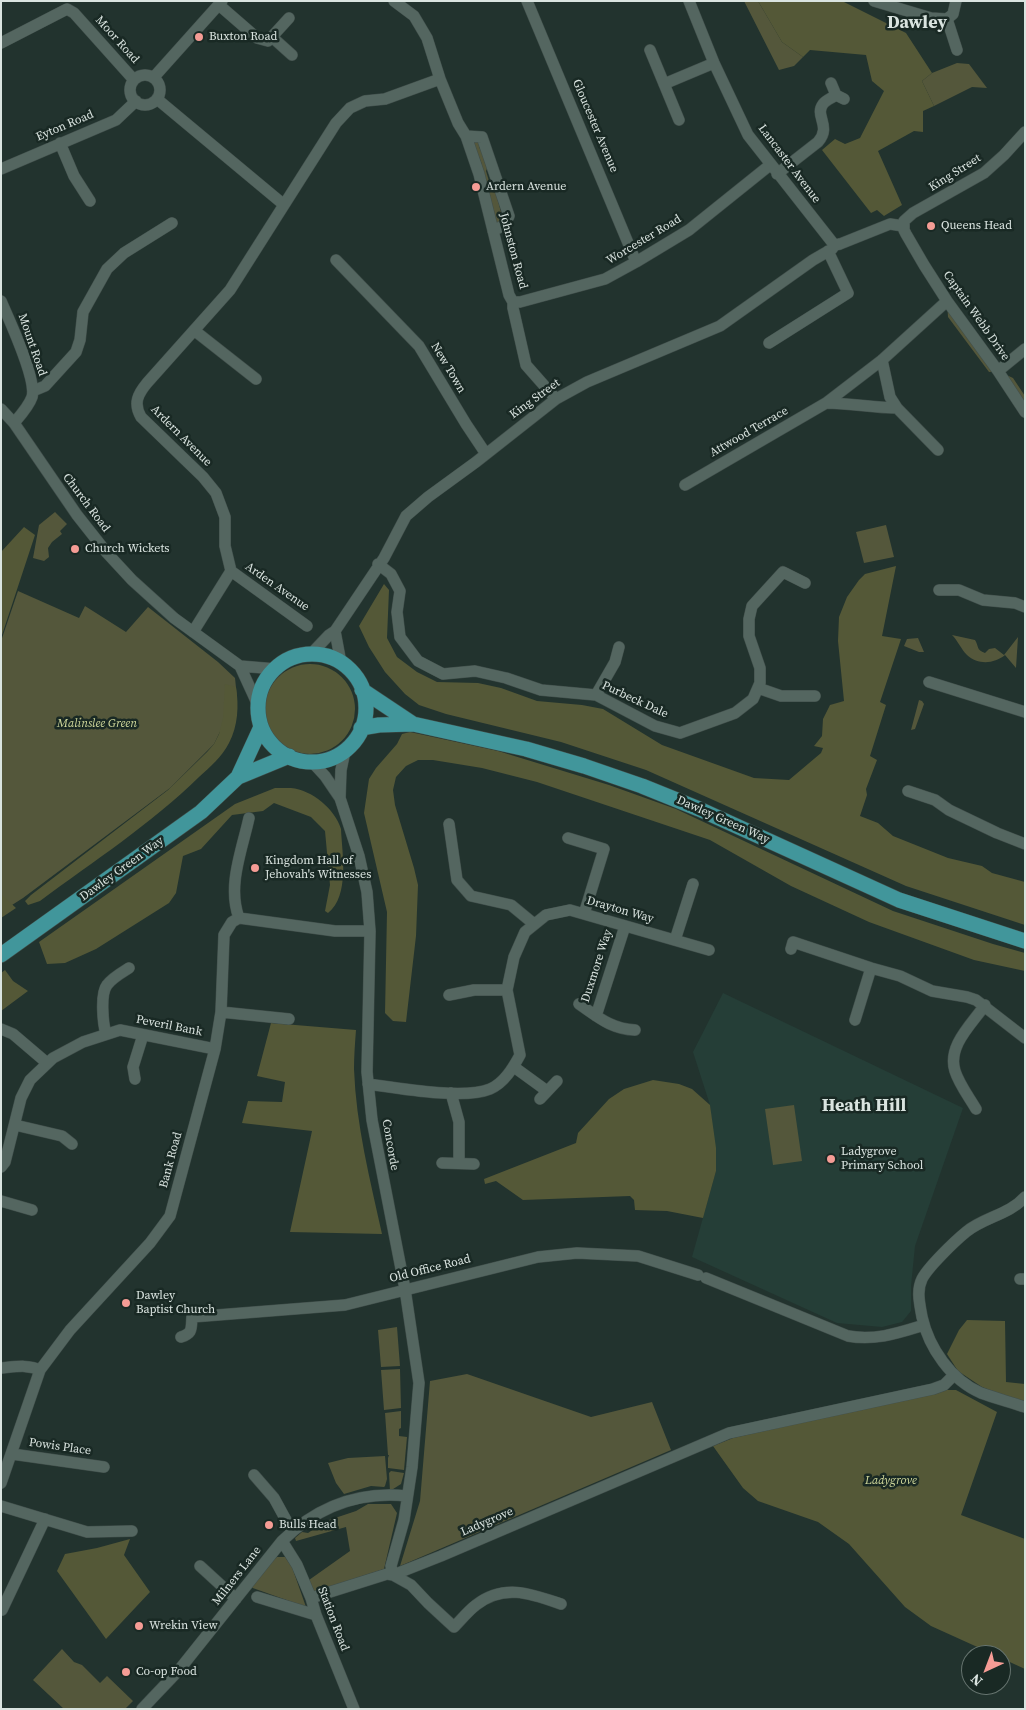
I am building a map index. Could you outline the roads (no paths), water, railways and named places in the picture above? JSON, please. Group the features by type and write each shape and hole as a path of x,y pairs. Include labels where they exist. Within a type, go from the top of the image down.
{"main road":[{"path":"311,654 326,656 341,663 353,673 362,690 364,713 357,738 345,751 328,760 312,762 289,756 272,743 260,727 257,703 264,682 276,669 289,660 311,654"},
{"name":"Dawley Green Way","path":"362,690 413,724"},
{"name":"Dawley Green Way","path":"361,728 413,724 526,749 642,786 699,809 899,900 1025,941"},
{"name":"Dawley Green Way","path":"238,777 260,727"},
{"name":"Dawley Green Way","path":"1,955 201,812 238,777 289,756"}],"street":[{"name":"Johnston Road","path":"394,1 414,16 427,38 440,79 458,123 466,136 479,174 509,294 513,302 512,308 526,365 556,399"},
{"name":"Gloucester Avenue","path":"527,1 636,262"},
{"name":"Lancaster Avenue","path":"689,1 714,63 748,135 832,242 832,248 848,292 769,343"},
{"path":"874,1 886,3 931,18 947,19 953,14 956,1"},
{"path":"154,77 220,3 257,38 268,41 289,18"},
{"name":"Moor Road","path":"1,43 67,8 74,13 134,80"},
{"path":"947,19 957,50"},
{"path":"272,37 292,55"},
{"path":"650,50 679,120"},
{"path":"664,84 714,63"},
{"path":"144,75 154,77 160,87 160,94 157,99 148,105 136,101 130,91 130,86 134,80 144,75"},
{"name":"Ardern Avenue","path":"231,571 225,546 226,516 220,500 210,484 145,422 138,411 137,398 143,388 230,290 336,123 350,108 365,101 385,99 440,79"},
{"name":"Worcester Road","path":"513,302 520,302 605,279 689,230 773,169 818,142 822,137 824,128 820,113 821,107 824,103 840,97 832,83"},
{"path":"157,99 283,204"},
{"name":"Eyton Road","path":"1,169 116,120 136,101"},
{"name":"King Street","path":"904,230 904,221 913,213 989,168 1025,132"},
{"path":"466,136 482,136 509,216 504,225 493,231"},
{"path":"60,143 74,176 90,202"},
{"path":"33,391 45,386 76,352 80,340 83,312 107,269 124,253 172,223"},
{"path":"832,248 890,224 904,230"},
{"name":"Captain Webb Drive","path":"904,230 947,301 1025,412"},
{"name":"King Street","path":"311,654 335,631 406,516 428,497 556,399 587,382 720,326 832,248"},
{"name":"New Town","path":"336,260 419,346 486,454"},
{"name":"Mount Road","path":"1,300 30,374 33,391 32,398 14,423"},
{"name":"Attwood Terrace","path":"685,485 826,403 882,360 947,301"},
{"path":"195,331 256,379"},
{"path":"998,371 1025,349"},
{"path":"882,360 890,397 938,450"},
{"path":"826,403 848,403 898,408"},
{"name":"Church Road","path":"1,409 14,423 56,487 107,553 144,591 174,618 240,666 257,703"},
{"name":"Purbeck Dale","path":"378,564 391,574 400,591 397,612 400,638 418,661 443,674 475,671 506,678 541,690 596,695 655,726 680,733 734,713 752,699 758,688"},
{"path":"193,632 231,571"},
{"name":"Arden Avenue","path":"231,571 307,626"},
{"path":"805,583 783,572 752,606 749,619 749,636 760,668 758,688 781,696 815,696"},
{"path":"939,590 959,590 983,600 1015,603 1025,606"},
{"path":"335,631 341,663"},
{"path":"596,695 615,662 619,647"},
{"path":"240,666 276,669"},
{"path":"929,682 1025,712"},
{"name":"Concorde","path":"340,798 341,770 345,751"},
{"name":"Concorde","path":"312,762 325,776 340,798 359,856 366,892 370,931 368,1084 378,1159 405,1289 419,1383 408,1496 404,1520 391,1566 393,1575"},
{"path":"908,791 935,800 949,810 1025,844"},
{"path":"249,818 233,889 236,911 239,918 335,931 370,931"},
{"path":"449,824 457,880 471,896 512,905 534,924"},
{"path":"568,838 604,849 584,914"},
{"path":"676,940 693,884"},
{"name":"Drayton Way","path":"514,1067 520,1055 507,990 514,957 525,932 546,915 570,910 709,950"},
{"name":"Bank Road","path":"1,1483 40,1370 70,1330 150,1243 170,1216 216,1049 221,1012 224,935 232,922 239,918"},
{"name":"Duxmore Way","path":"596,1016 625,926"},
{"path":"791,949 793,942 900,976 932,991 966,997 985,1005 1025,1038"},
{"path":"106,1034 103,1016 104,991 106,986 129,968"},
{"path":"855,1020 871,968"},
{"path":"450,995 474,990 507,990"},
{"name":"Duxmore Way","path":"579,1004 602,1021 621,1030 635,1030"},
{"path":"976,1108 955,1072 954,1056 955,1048 959,1041 985,1005"},
{"path":"221,1012 289,1019"},
{"path":"1,1029 13,1034 47,1063"},
{"name":"Peveril Bank","path":"1,1167 5,1162 21,1098 30,1080 53,1058 83,1042 120,1030 216,1049"},
{"path":"135,1079 133,1067 143,1034"},
{"path":"368,1084 463,1094 490,1089 509,1074 514,1067 543,1095 557,1081"},
{"path":"451,1093 459,1122 460,1163"},
{"path":"15,1125 62,1136 72,1144"},
{"path":"442,1162 474,1164"},
{"path":"1,1201 32,1210"},
{"path":"1023,1204 972,1228 926,1272 921,1280 919,1300 924,1326 933,1347 954,1375 962,1382 981,1392 1025,1407"},
{"name":"Old Office Road","path":"181,1338 190,1332 192,1317 346,1305 538,1257 577,1253 638,1256 702,1277 848,1336 881,1337 924,1326"},
{"path":"1,1368 21,1366 35,1367 40,1370"},
{"name":"Ladygrove","path":"311,1598 387,1574 393,1575 729,1433 933,1389 944,1385 954,1375"},
{"name":"Powis Place","path":"12,1454 104,1467"},
{"path":"254,1475 274,1498 292,1531"},
{"name":"Milners Lane","path":"142,1709 179,1670 292,1531 315,1514 355,1499 395,1495 408,1496"},
{"path":"1,1506 87,1532 132,1531"},
{"path":"2,1610 45,1519"},
{"name":"Station Road","path":"282,1541 297,1566 311,1598 354,1709"},
{"path":"200,1566 236,1600"},
{"path":"393,1575 411,1585 428,1604 454,1627 477,1604 499,1594 523,1592 561,1604"},
{"path":"257,1597 316,1615"}],"place":[{"name":"Buxton Road","path":"199,37"},
{"name":"Ardern Avenue","path":"476,187"},
{"name":"Queens Head","path":"931,226"},
{"name":"Church Wickets","path":"75,549"},
{"name":"Kingdom Hall of Jehovah's Witnesses","path":"255,868"},
{"name":"Ladygrove Primary School","path":"831,1159"},
{"name":"Dawley Baptist Church","path":"126,1303"},
{"name":"Bulls Head","path":"269,1525"},
{"name":"Wrekin View","path":"139,1626"},
{"name":"Co-op Food","path":"126,1672"}],"district":[{"name":"Dawley","path":"917,23"},
{"name":"Heath Hill","path":"864,1106"}],"park label":[{"name":"Malinslee Green","path":"97,724"}]}
